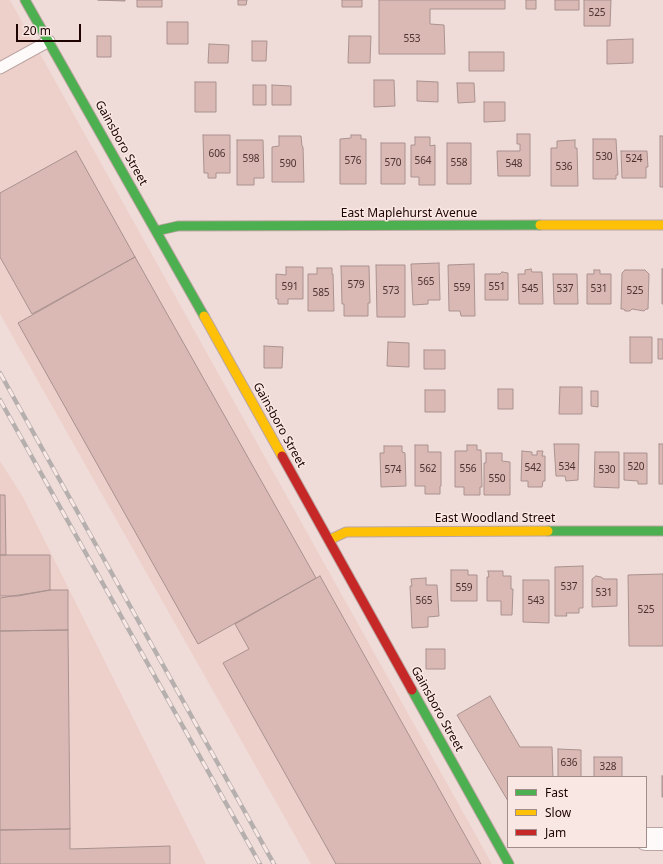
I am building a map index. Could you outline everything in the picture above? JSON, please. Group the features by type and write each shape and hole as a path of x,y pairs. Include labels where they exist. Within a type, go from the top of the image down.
{"street":[{"name":"Gainsboro Street","path":"25,0 506,852"},
{"name":"East Maplehurst Avenue","path":"156,231 178,226 663,225"},
{"name":"East Woodland Street","path":"329,540 346,532 663,531"},
{"path":"647,839 663,839"}],"lane":[{"path":"0,68 49,41"}],"shaded area":[{"path":"0,0 10,0 492,864 311,864 0,314"},
{"path":"0,461 23,497 206,864 0,864"}],"building":[{"path":"98,0 125,0 125,1"},
{"path":"137,0 162,0 162,7 137,7"},
{"path":"238,0 247,0 246,5 238,5"},
{"path":"342,0 362,0 362,7 342,7"},
{"path":"379,0 505,0 505,9 430,9 430,24 444,25 445,54 379,54"},
{"path":"526,0 536,0 536,9 526,9"},
{"path":"555,0 579,0 579,10 555,10"},
{"path":"584,0 611,0 610,26 584,26"},
{"path":"167,22 188,22 188,44 167,44"},
{"path":"97,36 111,36 111,57 97,57"},
{"path":"349,36 371,36 370,63 348,63"},
{"path":"633,39 633,63 607,64 607,40"},
{"path":"252,41 267,41 266,61 252,61"},
{"path":"209,44 229,45 228,63 208,63"},
{"path":"469,52 504,52 504,71 469,71"},
{"path":"374,80 394,80 395,106 374,107"},
{"path":"417,81 438,82 438,102 417,101"},
{"path":"195,82 216,82 216,112 195,112"},
{"path":"457,83 474,83 475,102 458,103"},
{"path":"253,85 266,85 266,105 253,105"},
{"path":"272,85 291,86 291,105 272,105"},
{"path":"484,102 505,102 505,121 484,122"},
{"path":"517,134 530,134 530,176 498,176 497,151 520,151 520,144 517,144"},
{"path":"203,135 230,135 230,173 216,173 216,178 208,178 208,173 204,173"},
{"path":"351,135 361,135 361,139 366,139 366,184 340,184 340,139 351,138"},
{"path":"279,136 301,136 303,147 304,182 272,182 272,147 279,146"},
{"path":"660,136 663,136 663,187 660,187"},
{"path":"415,137 430,137 430,146 435,145 435,185 419,185 419,177 411,177 411,145 415,145"},
{"path":"593,139 616,139 618,175 616,175 616,179 593,179"},
{"path":"237,140 263,140 264,178 254,178 254,185 237,185"},
{"path":"575,140 575,148 577,148 578,186 551,186 551,148 557,148 557,141"},
{"path":"381,143 405,143 405,184 381,184"},
{"path":"447,143 471,143 471,184 447,184"},
{"path":"76,151 135,257 32,314 0,257 0,193"},
{"path":"621,151 647,151 648,167 646,167 646,178 622,178"},
{"path":"135,257 316,578 198,644 18,323"},
{"path":"439,263 440,300 428,300 428,304 413,305 411,264"},
{"path":"474,264 475,316 461,316 460,311 449,311 448,265"},
{"path":"376,265 405,265 405,317 377,317"},
{"path":"341,266 369,266 370,303 368,303 368,316 344,316 344,304 342,304"},
{"path":"286,267 303,267 303,299 288,299 288,304 278,304 278,299 276,299 276,274 286,275"},
{"path":"317,268 332,268 334,311 308,311 308,274 317,274"},
{"path":"531,269 532,272 542,272 543,304 519,304 518,274 525,274 525,270"},
{"path":"663,269 663,304 662,304"},
{"path":"594,270 600,270 600,274 611,274 611,304 587,304 587,274 594,274"},
{"path":"625,270 645,270 649,274 648,309 644,311 632,309 630,311 625,311 624,309 621,309 622,273"},
{"path":"502,272 508,273 508,300 485,300 485,274 500,274"},
{"path":"553,274 577,274 578,304 554,304"},
{"path":"630,337 652,337 652,363 630,363"},
{"path":"658,339 663,339 663,359 658,359"},
{"path":"388,342 409,343 409,367 387,366"},
{"path":"264,346 283,347 282,368 264,368"},
{"path":"424,350 445,350 445,369 424,369"},
{"path":"560,387 582,387 582,414 559,414"},
{"path":"498,389 513,389 513,409 498,409"},
{"path":"425,390 445,390 445,412 425,412"},
{"path":"591,391 598,391 598,407 591,406"},
{"path":"554,444 579,444 578,480 566,481 565,476 556,476"},
{"path":"659,444 663,444 663,484 659,484"},
{"path":"415,445 428,445 428,452 441,452 440,494 425,494 425,486 415,486"},
{"path":"467,445 477,445 477,450 481,450 482,487 480,487 480,495 464,495 464,487 455,487 455,451 467,451"},
{"path":"384,446 402,446 402,452 405,453 406,486 381,487 380,453 384,453"},
{"path":"522,451 532,452 532,455 537,455 537,451 543,451 542,456 545,456 545,481 543,481 542,487 528,487 528,481 521,481"},
{"path":"595,452 619,452 619,488 594,487"},
{"path":"486,453 502,453 502,461 510,462 510,495 484,495 484,463 486,463"},
{"path":"624,453 647,453 647,484 638,484 638,481 624,480"},
{"path":"0,495 5,495 6,555 0,555"},
{"path":"0,555 50,555 50,590 18,596 0,596"},
{"path":"583,566 583,608 579,608 579,613 566,613 567,616 555,616 555,567"},
{"path":"451,570 468,570 468,575 477,575 477,601 451,601"},
{"path":"488,571 503,571 503,576 511,576 511,589 513,589 512,615 501,615 501,601 487,601"},
{"path":"663,574 663,646 629,646 628,575"},
{"path":"320,576 481,864 336,864 223,663 249,649 235,624"},
{"path":"596,576 604,579 617,579 617,606 592,607 592,579"},
{"path":"426,578 426,585 437,585 439,616 428,617 428,627 412,628 411,579"},
{"path":"523,580 549,580 549,623 523,622"},
{"path":"50,590 68,590 68,630 0,631 0,598"},
{"path":"68,630 70,829 0,830 0,631"},
{"path":"426,649 445,649 445,669 426,669"},
{"path":"490,696 520,747 552,747 553,776 507,776 507,799 457,715"},
{"path":"558,749 581,750 581,776 558,776"},
{"path":"594,757 622,757 622,776 594,776"},
{"path":"663,776 663,797 662,797"},
{"path":"70,829 70,849 170,846 170,864 0,864 0,830"}],"railway":[{"path":"0,373 274,864"},
{"path":"0,400 260,864"}],"traffic: fast":[{"path":"25,0 204,316"},
{"path":"156,231 178,226 540,225"},
{"path":"548,531 663,531"},
{"path":"412,690 509,864"}],"traffic: slow":[{"path":"540,225 663,225"},
{"path":"204,316 282,456"},
{"path":"329,540 346,532 548,531"}],"traffic: jam":[{"path":"282,456 412,690"}]}
